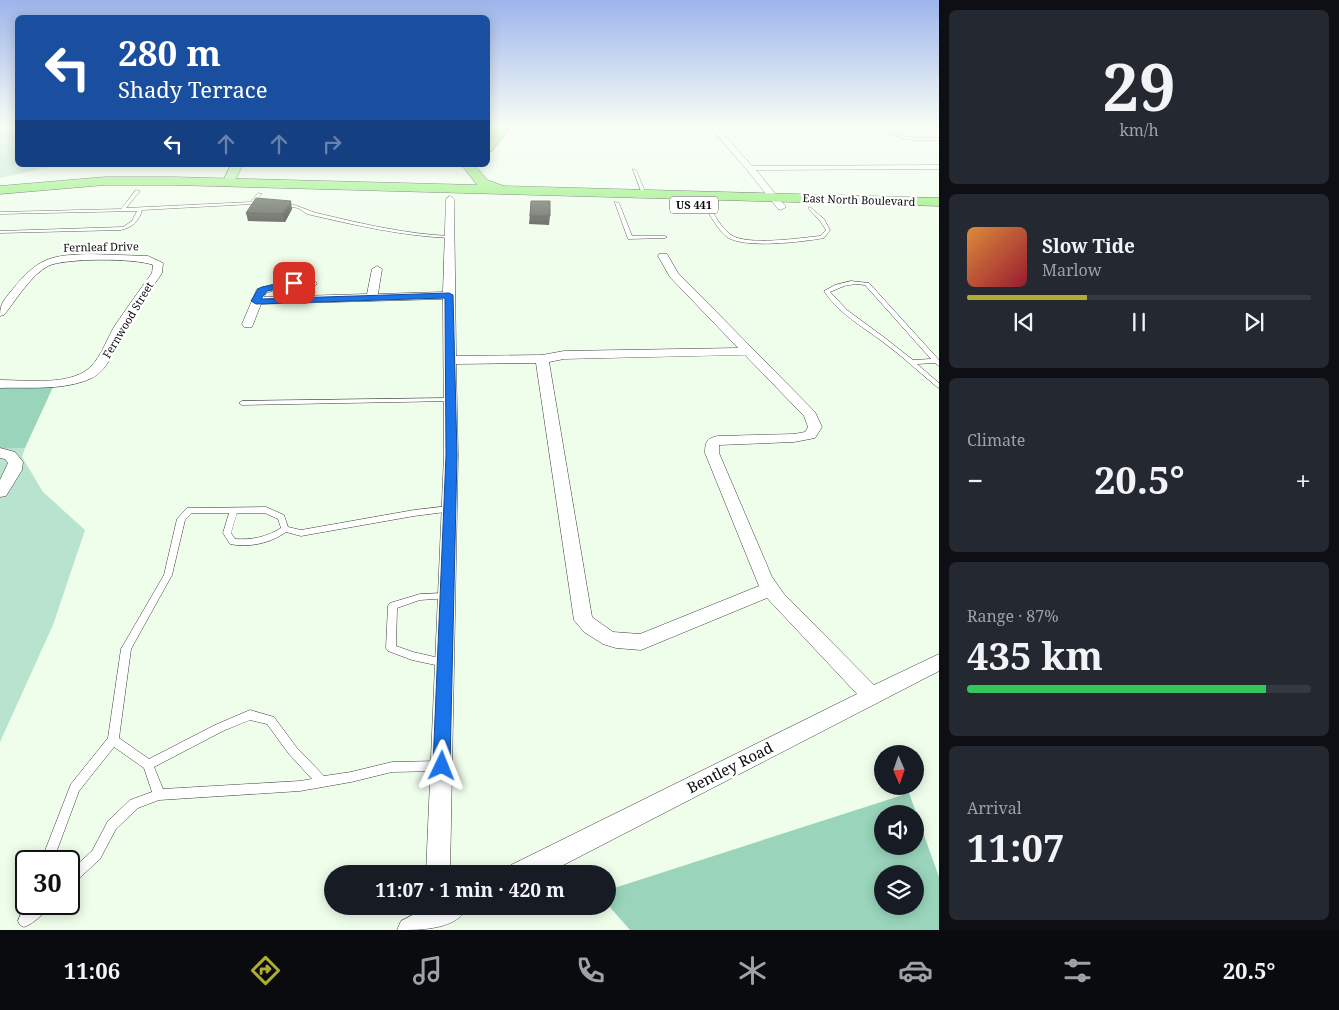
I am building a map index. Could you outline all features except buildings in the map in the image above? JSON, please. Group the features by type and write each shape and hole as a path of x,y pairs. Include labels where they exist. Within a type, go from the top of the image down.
{"main road":[{"path":"451,194 469,169"},
{"path":"473,169 482,183 504,190"},
{"name":"East North Boulevard","path":"0,190 105,181 228,183 617,203 706,205 778,202 939,202"},
{"path":"187,192 208,189 228,183"},
{"name":"East North Boulevard","path":"0,200 67,193 138,191 187,192 258,200 451,194 504,190 644,194 778,202 810,208 939,210"}],"street":[{"path":"228,183 235,169"},
{"path":"751,169 778,202"},
{"path":"438,865 450,509 449,295 451,194"},
{"path":"663,256 674,275 810,415 815,427 810,435 794,438 718,440 712,443 712,453 764,580 770,589 872,696"},
{"name":"Fernleaf Drive","path":"0,313 37,269 47,262 69,259 139,258 155,261"},
{"name":"Fernwood Street","path":"0,384 62,383 88,375 98,367 105,357 120,328 157,273 158,263 155,261"},
{"path":"372,298 377,269"},
{"path":"248,324 261,291 272,286 312,283"},
{"path":"256,301 449,295"},
{"path":"450,360 542,359 564,355 731,353 748,351"},
{"path":"542,359 583,620 599,635 620,641 641,642 770,589"},
{"path":"0,452 10,456 16,462 14,470 0,492"},
{"name":"Bentley Road","path":"538,865 939,662"},
{"path":"410,930 442,915"}],"lane":[{"path":"634,170 644,194"},
{"path":"122,210 138,191"},
{"path":"0,214 122,210 258,200"},
{"path":"617,203 630,238 665,237"},
{"path":"278,204 299,206 309,213 376,228 427,236 450,237"},
{"path":"706,205 729,237 739,241 772,241 822,237 828,230 822,220 810,208"},
{"path":"0,232 121,229 128,227 138,218 140,209"},
{"path":"938,362 867,284 855,282 842,284 827,291 858,322 883,339 939,386"},
{"path":"912,362 938,362"},
{"path":"242,403 450,400"},
{"path":"285,529 301,533 414,513 450,509"},
{"path":"51,850 74,788 114,740 126,649 168,574 181,519 190,510 266,510 282,517 285,529"},
{"path":"234,510 227,533 233,542 249,543 263,541 276,536 285,529"},
{"path":"445,663 412,656 391,648 393,606 420,597 447,596"},
{"path":"148,765 219,728 250,715 270,720 293,751 322,782"},
{"path":"114,740 148,765 159,795"},
{"path":"80,870 96,855 112,825 134,804 159,795 300,786 392,767 442,766"},
{"path":"26,915 24,921 31,915"}],"green space":[{"path":"0,169 38,169 0,178"},
{"path":"0,387 53,387 25,448 0,449"},
{"path":"25,448 22,457 43,492 85,530 53,625 0,742 0,449"},
{"path":"903,795 910,795 913,805 874,805 874,855 924,855 924,835 939,877 939,930 630,930 616,914 616,887"}],"route":[{"path":"294,283 272,286 265,289 258,295 256,301 449,295 451,455 442,766"}]}
